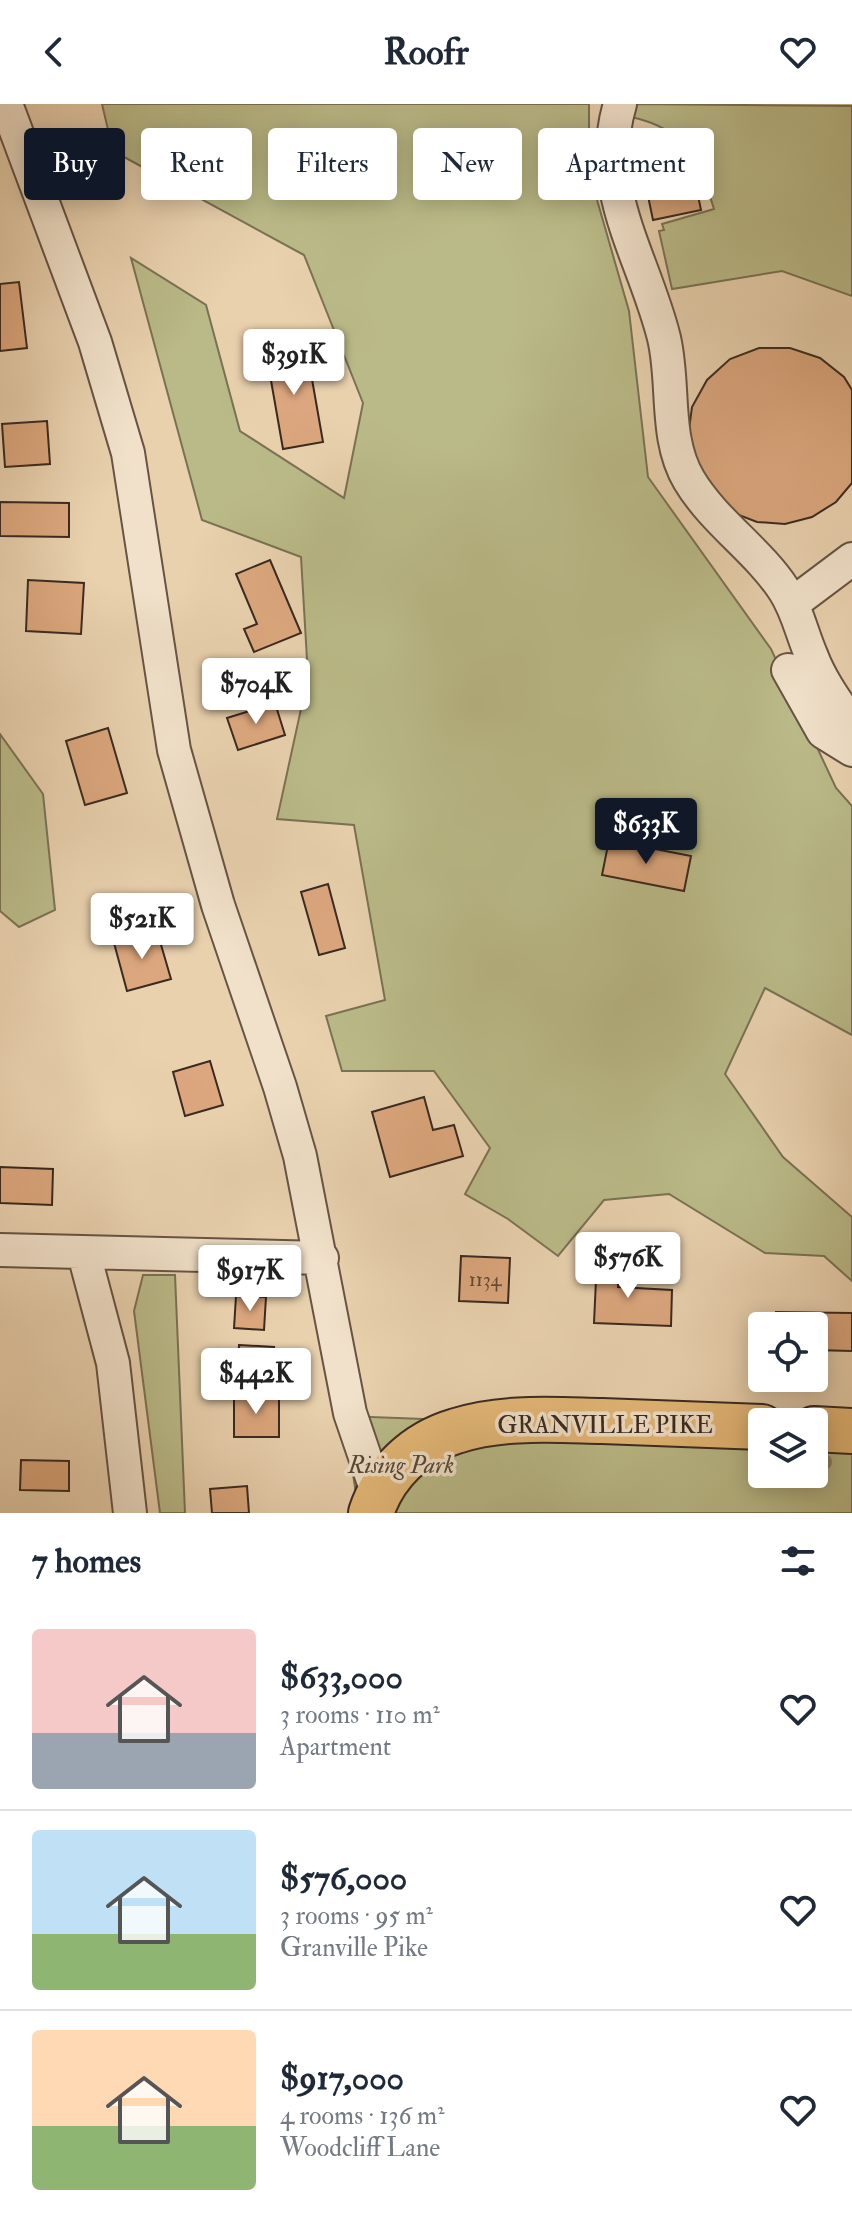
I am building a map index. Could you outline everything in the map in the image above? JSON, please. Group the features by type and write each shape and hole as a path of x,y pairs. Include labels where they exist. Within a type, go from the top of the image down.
{"highway":[{"name":"GRANVILLE PIKE","path":"374,1504 395,1467 426,1444 455,1431 505,1421 563,1420 748,1427"},
{"path":"828,1430 852,1431"}],"street":[{"path":"6,104 95,342 128,453 174,750 218,905 300,1156 350,1413 374,1504"},
{"path":"620,104 612,143 615,194 664,339 677,454 689,480 710,509 784,589 802,624 812,658 852,725"},
{"path":"792,604 852,559"},
{"path":"788,670 823,732 852,750"},
{"path":"0,1250 322,1258"},
{"path":"84,1254 113,1363 130,1513"}],"green space":[{"path":"102,104 589,104 589,128 538,128 538,200 597,200 629,311 648,477 771,649 836,788 852,806 852,1035 765,988 725,1074 783,1157 852,1217 852,1281 824,1256 765,1253 669,1194 604,1200 558,1256 508,1219 465,1194 490,1148 434,1071 342,1071 326,1016 385,1000 354,825 277,819 308,677 301,557 202,520 131,258 206,305 240,431 344,498 363,403 304,255 203,200 252,200 252,128 141,128 141,166 125,158 125,128 108,128"},
{"path":"636,104 852,106 852,296 782,271 672,289 659,231 664,230 662,224 714,209 711,200 714,200 714,128 663,128 631,117"},
{"path":"0,734 43,794 55,910 19,927 0,911"},
{"path":"143,1275 175,1275 185,1513 160,1513 134,1311"},
{"name":"Rising Park","path":"344,1416 748,1431 748,1488 828,1488 828,1435 852,1436 852,1513 359,1513"}],"building":[{"path":"649,200 699,200 701,210 653,220"},
{"path":"19,282 27,348 0,351 0,284"},
{"path":"306,345 323,442 283,449 266,352"},
{"path":"759,348 790,348 820,358 844,377 852,390 852,483 836,502 812,517 785,524 757,522 731,512 710,494 688,437 692,407 707,380 730,359"},
{"path":"47,421 50,464 5,467 2,424"},
{"path":"0,502 69,503 69,537 0,536"},
{"path":"270,560 301,633 254,652 244,629 257,624 236,574"},
{"path":"28,580 84,583 81,634 26,631"},
{"path":"275,703 285,735 238,750 227,718"},
{"path":"108,728 127,793 85,805 66,741"},
{"path":"609,840 691,856 684,891 602,875"},
{"path":"328,884 345,948 319,955 301,892"},
{"path":"157,931 171,979 127,991 114,943"},
{"path":"210,1061 223,1105 185,1116 173,1072"},
{"path":"424,1097 433,1130 454,1125 463,1156 390,1177 372,1112"},
{"path":"0,1167 53,1169 52,1205 0,1203"},
{"path":"461,1256 510,1258 508,1303 459,1301"},
{"path":"597,1258 619,1259 618,1287 672,1290 671,1326 594,1323"},
{"path":"236,1296 266,1297 264,1330 234,1328"},
{"path":"828,1313 852,1313 852,1351 828,1350"},
{"path":"239,1345 274,1347 272,1387 237,1385"},
{"path":"234,1396 279,1396 279,1437 234,1437"},
{"path":"21,1460 69,1461 69,1491 20,1490"},
{"path":"247,1486 249,1513 212,1513 210,1489"}]}
